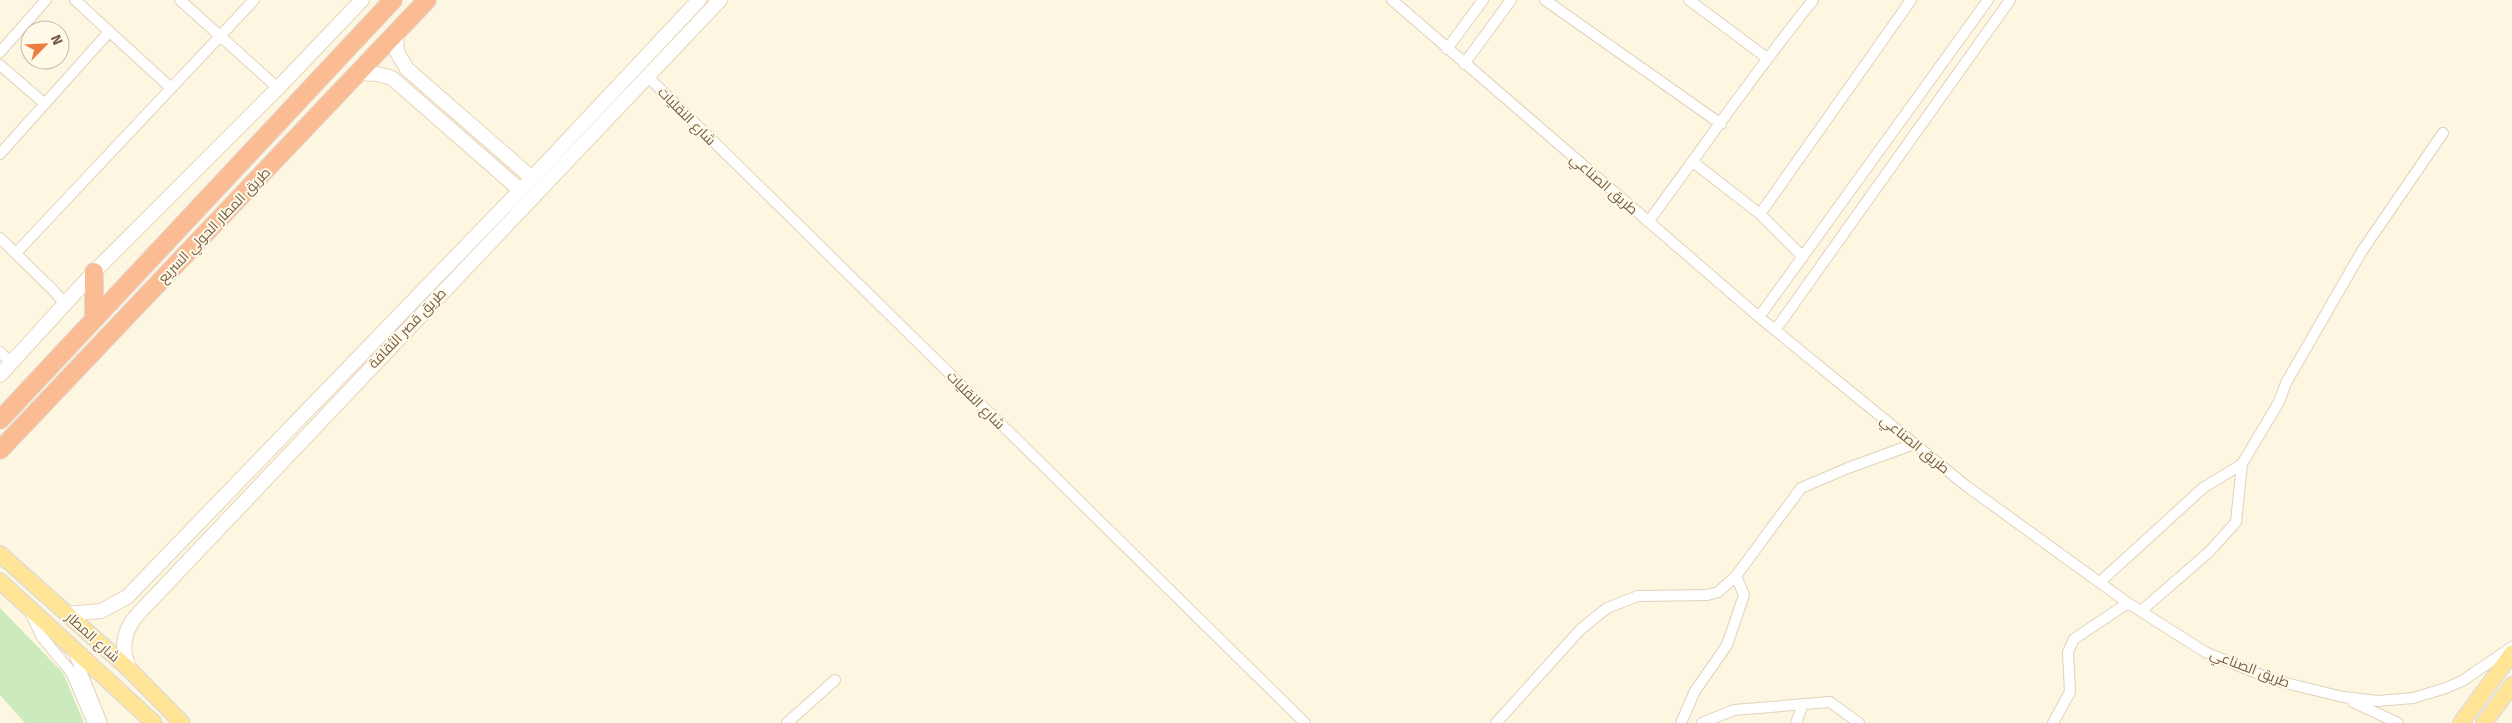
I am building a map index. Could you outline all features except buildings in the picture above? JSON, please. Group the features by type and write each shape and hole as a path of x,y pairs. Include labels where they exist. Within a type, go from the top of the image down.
{"highway":[{"name":"طريق المطار الحولي السريع","path":"0,450 427,0"},
{"name":"طريق المطار الحولي السريع","path":"0,420 37,382 94,317 288,114 391,2"},
{"path":"391,2 400,2 406,7 408,14 401,27"},
{"path":"94,272 94,317"},
{"path":"0,410 37,382"}],"main road":[{"name":"شارع المطار","path":"0,554 130,670 182,723"},
{"name":"شارع المطار","path":"0,581 154,723"},
{"path":"2461,723 2512,653"},
{"path":"2487,722 2512,685"}],"street":[{"path":"0,52 46,0"},
{"path":"75,0 171,88"},
{"path":"180,0 278,88"},
{"path":"16,253 254,0"},
{"path":"0,375 94,272 278,88 362,0"},
{"name":"طريق قصر الثقافة","path":"67,614 101,612 115,606 127,597 532,178 699,0"},
{"name":"طريق قصر الثقافة","path":"130,670 125,660 124,639 132,620 720,0"},
{"name":"طريق الصناعي","path":"1392,0 1759,317 1965,485 2128,603 2213,655 2273,680 2343,697 2395,700 2430,694 2462,681 2512,647"},
{"path":"1447,49 1483,0"},
{"path":"1464,64 1511,0"},
{"path":"1545,0 1721,124"},
{"path":"1691,0 1767,58"},
{"path":"1648,222 1721,124 1767,58 1812,0"},
{"path":"1759,317 1988,0"},
{"path":"1776,329 2010,0"},
{"path":"1760,214 1907,2"},
{"path":"401,27 397,52 402,62 412,74 532,178"},
{"path":"0,154 109,32"},
{"path":"392,78 390,68 393,64 402,62"},
{"path":"0,65 45,104"},
{"path":"359,73 377,74 392,78 520,190"},
{"name":"شارع النقليات","path":"647,76 1305,723"},
{"path":"2141,611 2209,552 2236,522 2242,464 2279,402 2286,383 2362,251 2444,133"},
{"path":"1888,138 1904,149"},
{"path":"1693,162 1760,214 1803,257"},
{"path":"0,238 65,304"},
{"path":"0,352 12,363"},
{"path":"1496,723 1581,629 1607,608 1638,596 1706,595 1723,588 1736,576 1801,488 1914,444"},
{"path":"2100,582 2203,488 2242,464"},
{"path":"1681,723 1699,685 1727,645 1744,595 1736,576"},
{"path":"2053,723 2070,692 2068,658 2074,639 2128,603"},
{"path":"28,606 42,637 71,672 93,723"},
{"path":"72,648 102,723"},
{"path":"787,723 835,680"},
{"path":"2343,697 2398,723"},
{"path":"1702,723 1734,710 1830,702 1860,723"},
{"path":"1796,723 1803,704"},
{"path":"1730,723 1734,710"}],"green space":[{"path":"0,608 63,673 84,723 25,723 0,695"}]}
